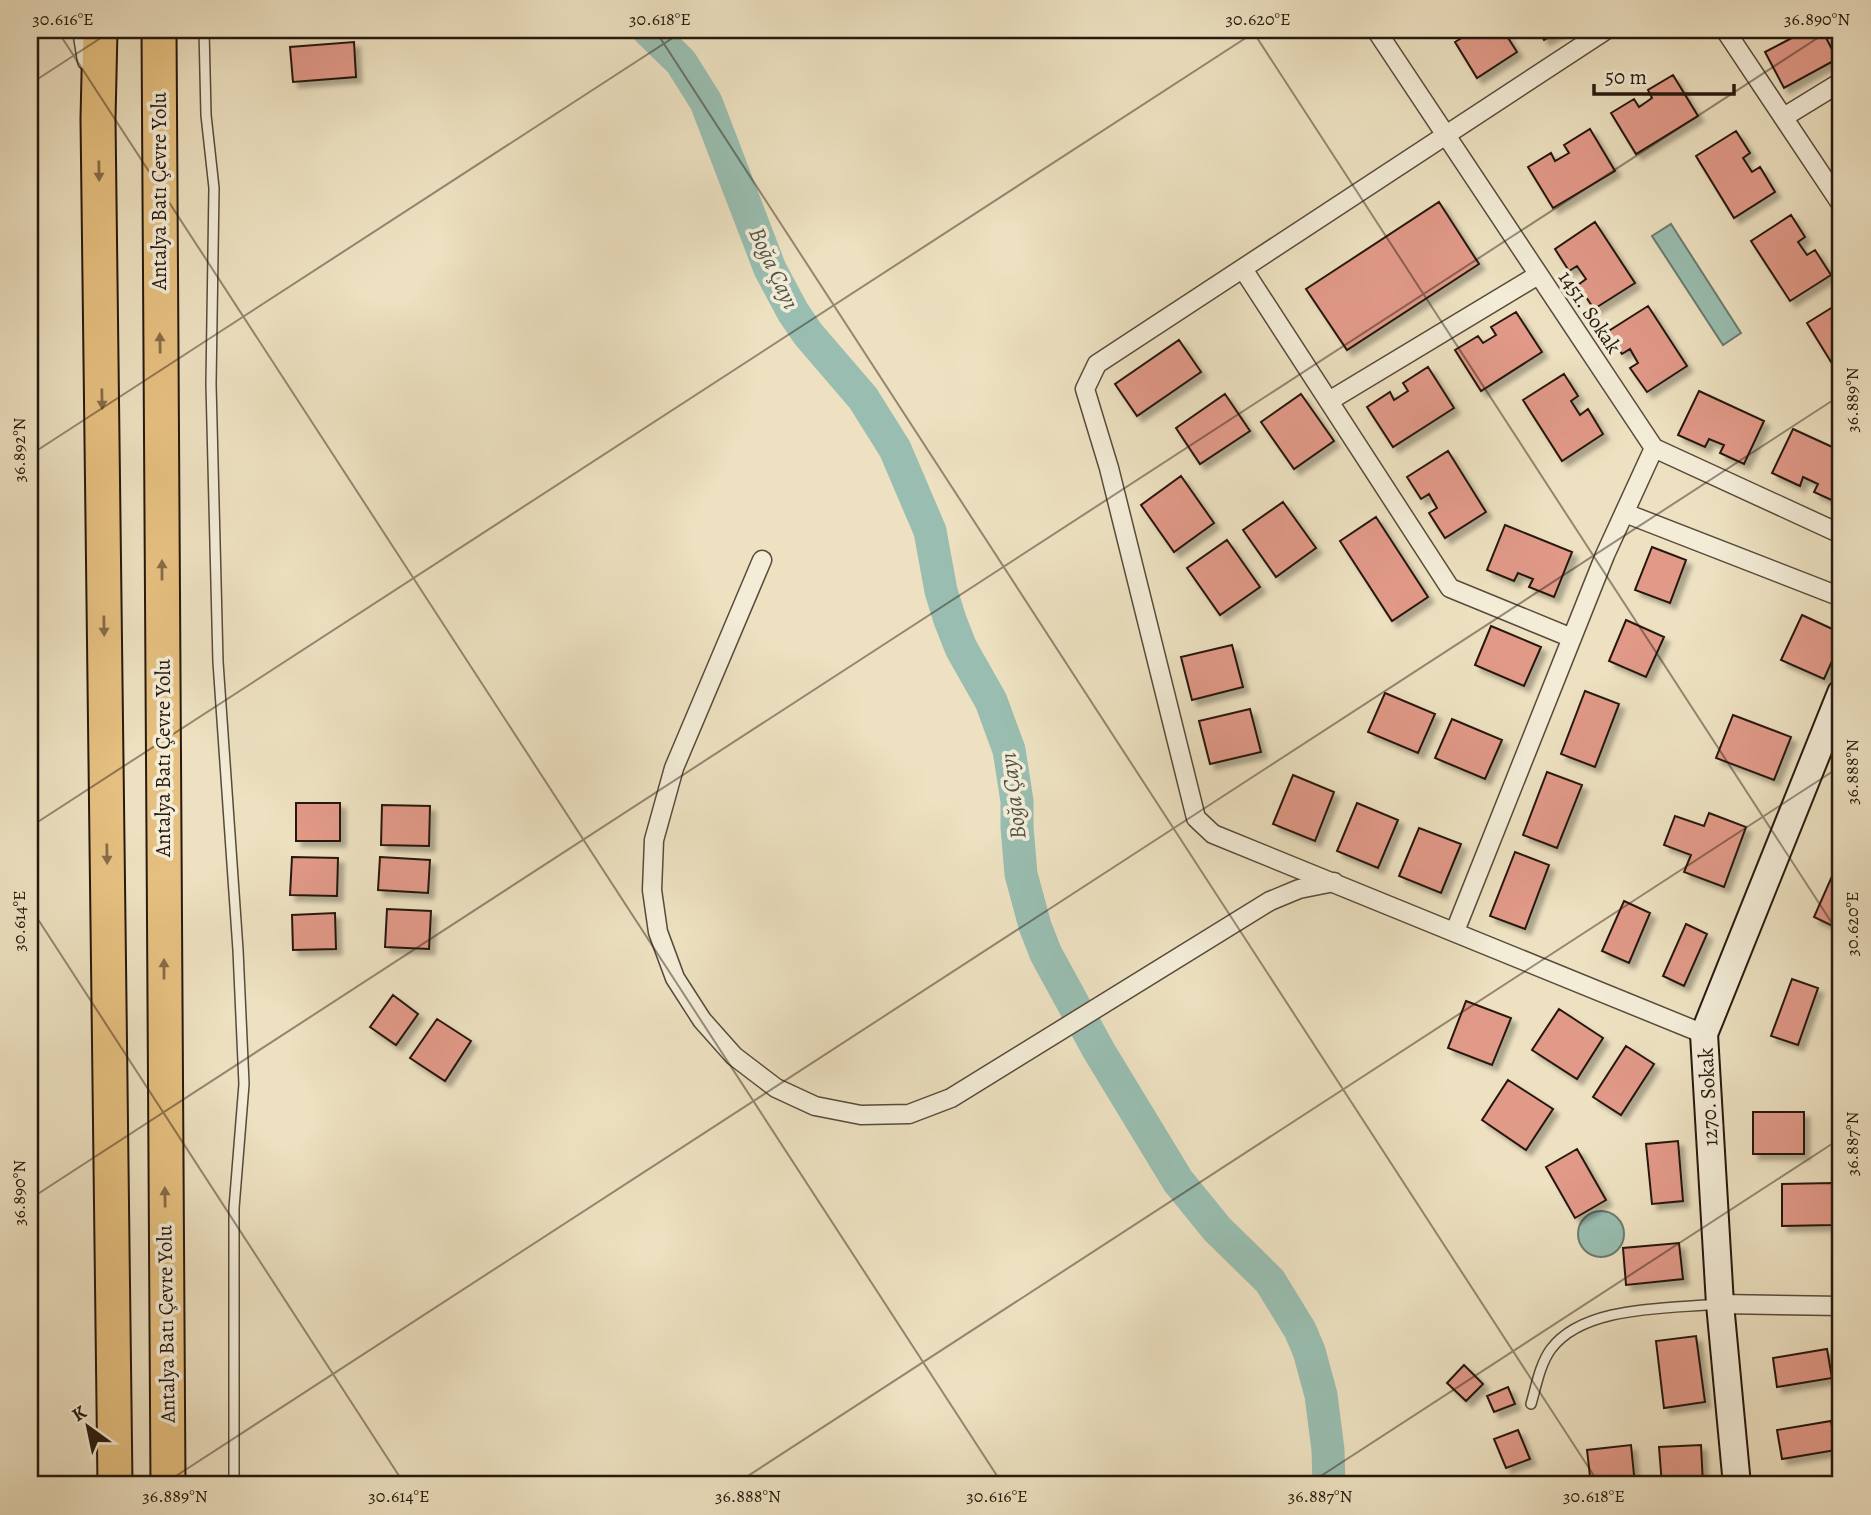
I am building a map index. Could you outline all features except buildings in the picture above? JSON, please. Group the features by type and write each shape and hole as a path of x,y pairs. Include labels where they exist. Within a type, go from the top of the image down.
{"highway":[{"path":"100,30 98,119 115,1485"},
{"name":"Antalya Batı Çevre Yolu","path":"159,30 168,1485"}],"street":[{"path":"82,30 98,119"},
{"name":"1451. Sokak","path":"1376,30 1654,448"},
{"path":"1606,30 1097,364 1085,389 1109,468 1196,818 1213,834 1704,1034"},
{"path":"1725,30 1841,204"},
{"path":"1784,117 1841,82"},
{"path":"1243,269 1450,588 1572,638"},
{"path":"1329,401 1538,275"},
{"path":"1455,931 1572,638 1654,448 1841,534"},
{"path":"1625,513 1841,597"},
{"path":"762,560 674,768 654,841 652,890 658,932 675,978 702,1020 734,1056 776,1088 816,1106 861,1115 909,1114 950,1098 1270,901 1299,889 1334,883"},
{"name":"1270. Sokak","path":"1737,1485 1720,1304 1704,1034 1841,693"},
{"path":"1720,1304 1841,1306"}],"lane":[{"path":"204,30 206,115 214,188 211,384 218,662 238,950 244,1084 234,1208 234,1485"},
{"path":"1531,1404 1550,1350 1560,1339 1582,1324 1604,1315 1720,1304"}],"water":[{"path":"1671,224 1741,333 1723,345 1652,236"},
{"path":"1601,1211 1618,1217 1624,1234 1618,1251 1601,1257 1584,1251 1578,1234 1584,1217"}],"waterway":[{"name":"Boğa Çayı","path":"648,30 681,62 706,102 770,269 793,312 808,334 863,398 895,449 930,531 941,591 950,620 961,648 991,701 1009,750 1017,801 1021,874 1035,926 1046,954 1099,1051 1178,1181 1217,1229 1270,1281 1300,1330 1309,1351 1321,1395 1328,1450 1329,1485"}]}
